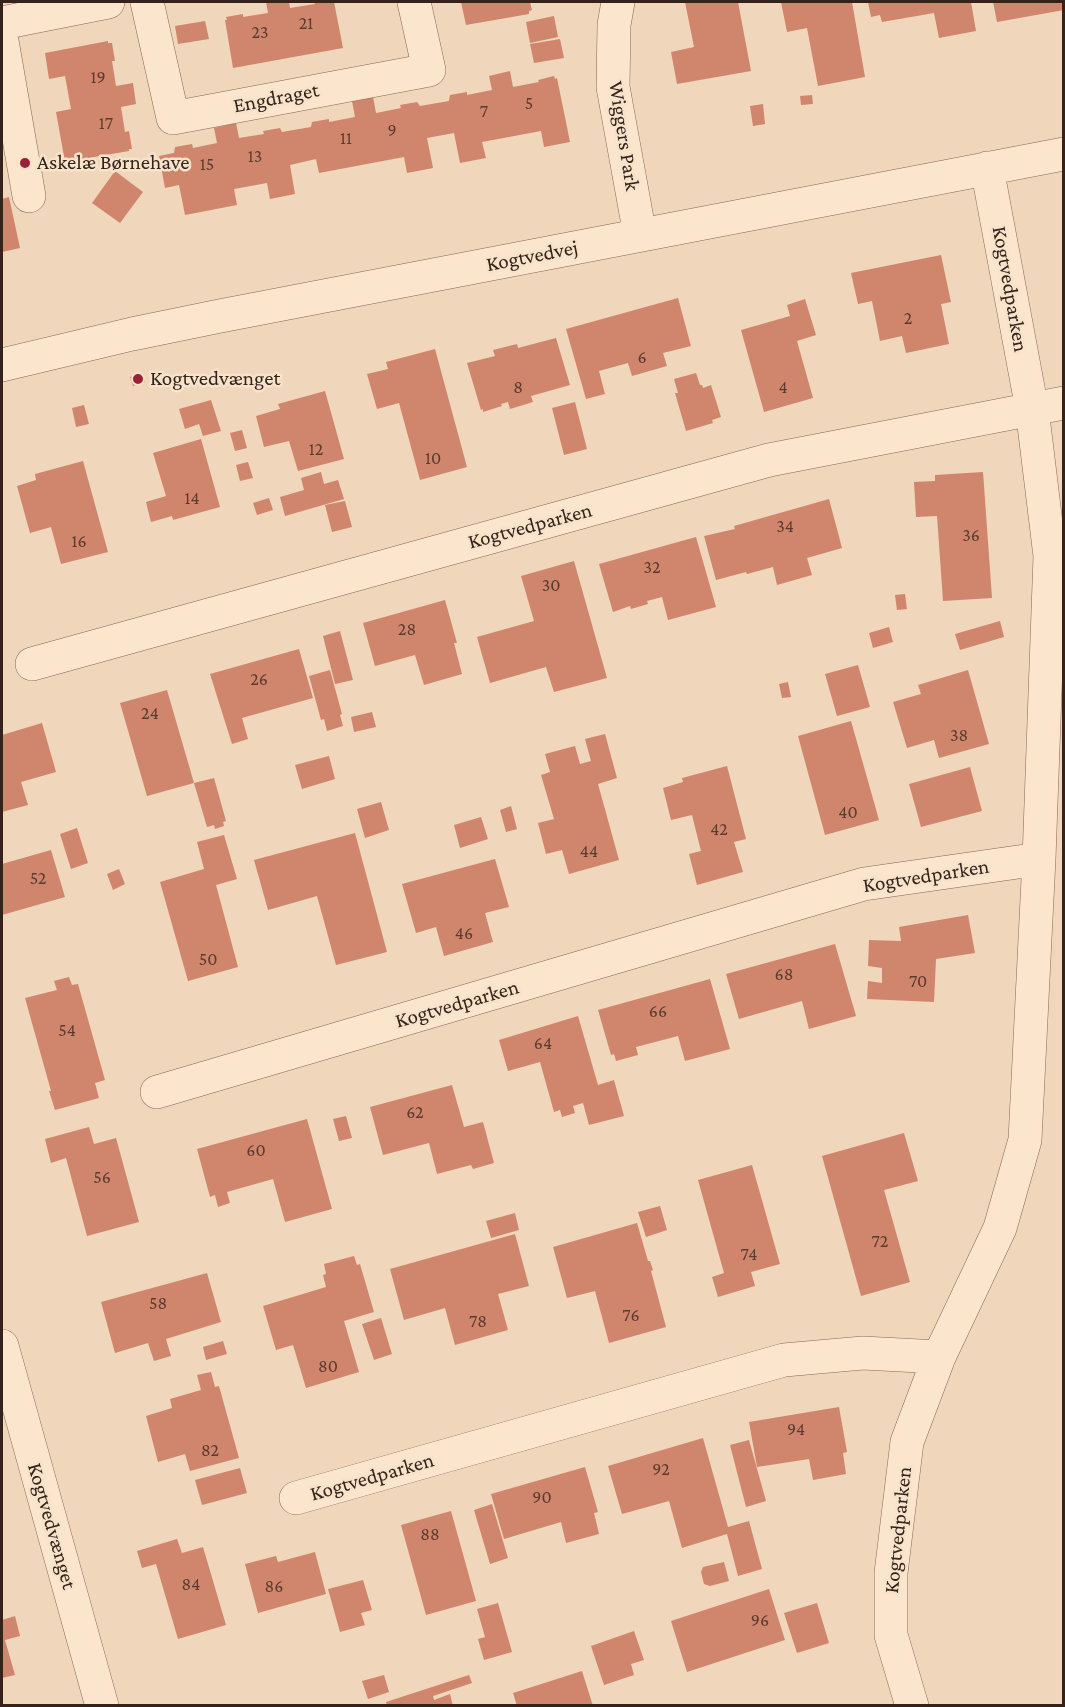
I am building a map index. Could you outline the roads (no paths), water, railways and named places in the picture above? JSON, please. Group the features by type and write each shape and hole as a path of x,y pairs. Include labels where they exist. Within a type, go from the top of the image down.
{"street":[{"path":"2,23 108,2"},
{"name":"Engdraget","path":"147,2 172,118 429,69 414,2"},
{"name":"Wiggers Park","path":"618,2 614,25 613,87 640,235"},
{"path":"2,41 29,196"},
{"name":"Kogtvedvej","path":"2,365 220,316 1064,154"},
{"name":"Kogtvedparken","path":"912,1706 891,1635 891,1573 907,1442 939,1358 1000,1228 1025,1140 1040,859 1050,556 1032,409 987,168"},
{"name":"Kogtvedparken","path":"32,664 769,460 1064,403"},
{"name":"Kogtvedparken","path":"157,1092 864,884 1040,859"},
{"name":"Kogtvedvænget","path":"2,1346 102,1706"},
{"name":"Kogtvedparken","path":"296,1498 784,1360 863,1353 939,1358"}],"place":[{"name":"Askelæ Børnehave","path":"25,163"},
{"name":"Kogtvedvænget","path":"138,379"}]}
